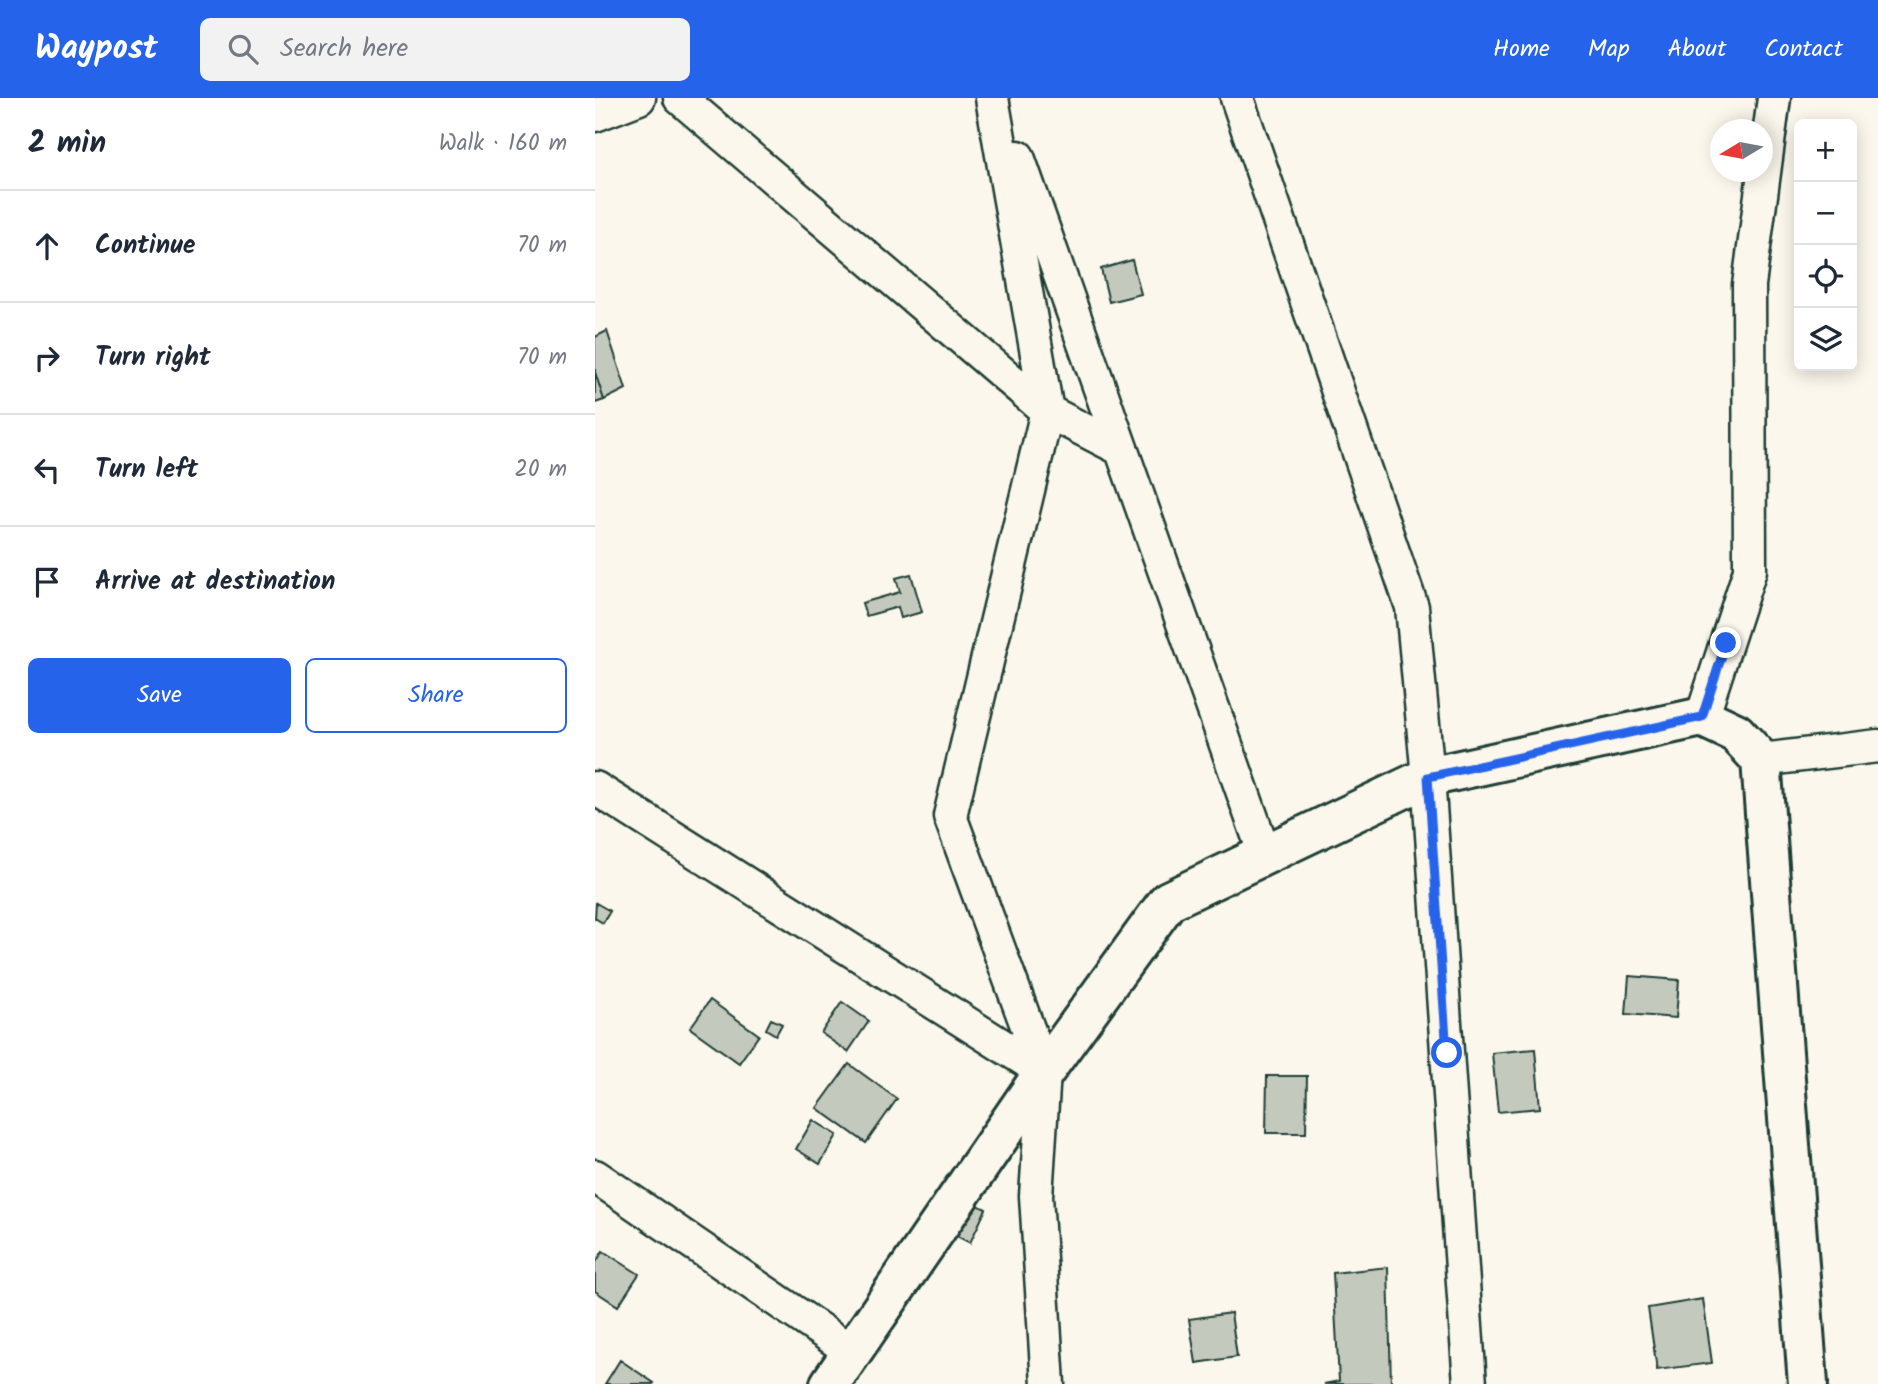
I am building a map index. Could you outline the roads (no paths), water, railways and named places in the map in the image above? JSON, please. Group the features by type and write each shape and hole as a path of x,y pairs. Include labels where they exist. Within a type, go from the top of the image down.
{"street":[{"path":"595,115 639,98"},
{"path":"680,98 1047,411 1121,449"},
{"path":"995,98 1047,411 950,816 1044,1072 1036,1196 1048,1384"},
{"path":"995,98 1265,855"},
{"path":"1237,98 1412,607 1428,777 1470,1384"},
{"path":"1702,717 1750,570 1749,285 1774,98"},
{"path":"830,1384 1044,1072 1168,901 1428,777 1702,717 1736,733 1761,760 1808,1384"},
{"path":"1761,760 1878,746"},
{"path":"600,800 1044,1072"},
{"path":"595,1176 851,1351"}]}
